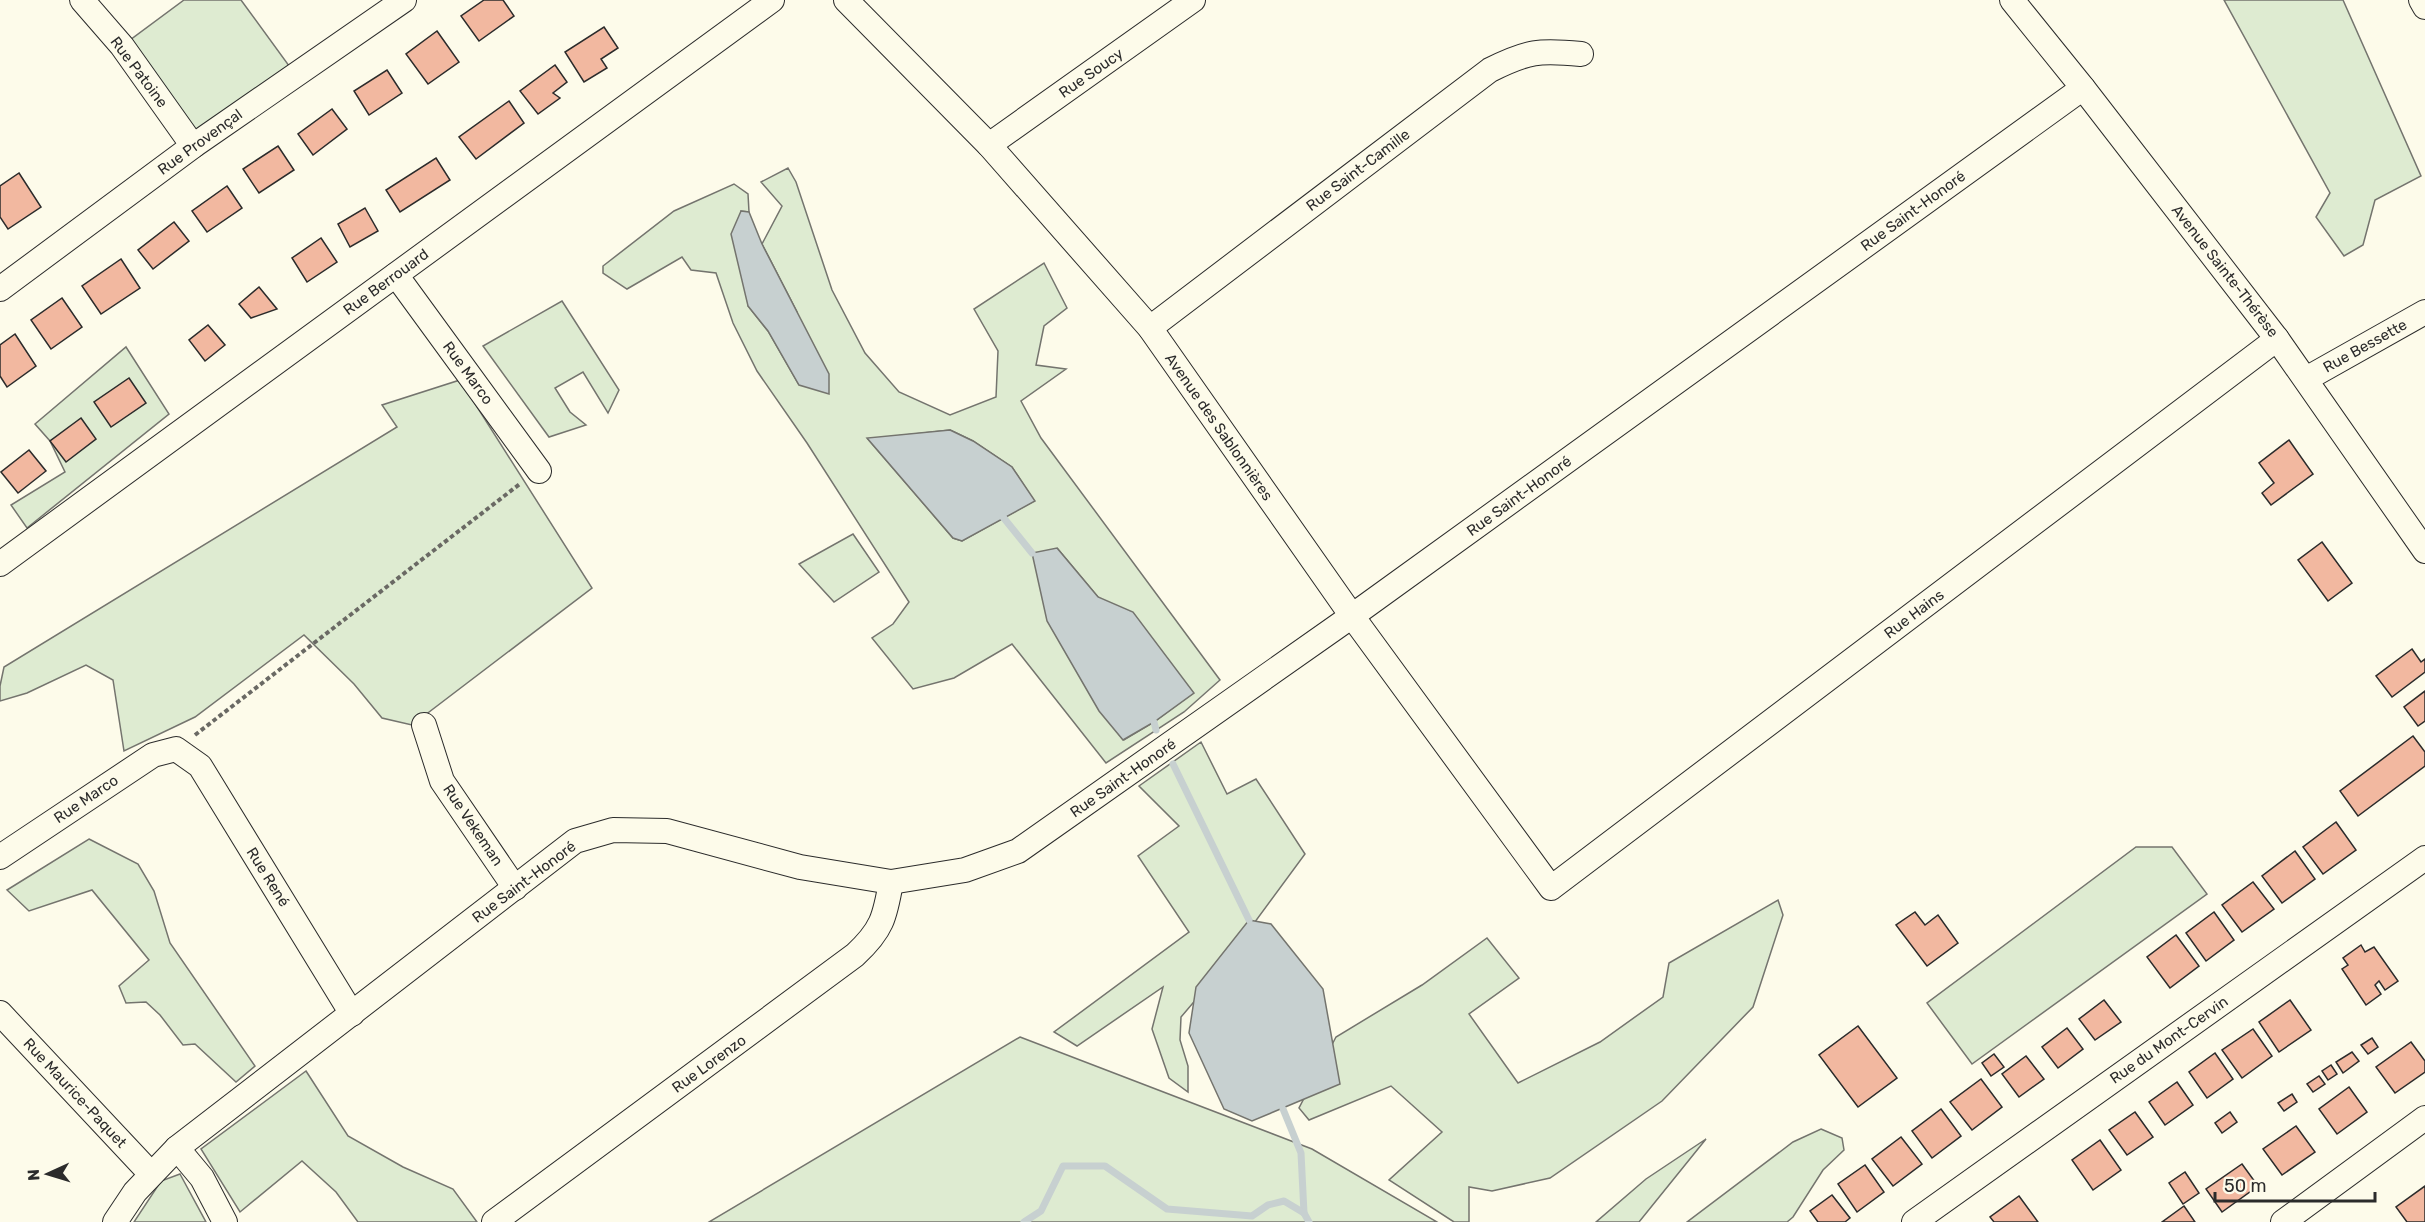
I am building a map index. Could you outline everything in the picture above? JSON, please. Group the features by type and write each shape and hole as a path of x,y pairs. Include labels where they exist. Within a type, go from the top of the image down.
{"street":[{"name":"Rue Patoine","path":"82,0 122,46 193,146"},
{"name":"Rue Provençal","path":"1,286 193,146 404,0"},
{"name":"Rue Berrouard","path":"0,564 772,0"},
{"name":"Avenue des Sablonnières","path":"846,0 989,145 1150,328 1352,616 1551,888"},
{"name":"Rue Soucy","path":"989,145 1193,0"},
{"name":"Avenue Sainte-Thérèse","path":"2012,0 2277,339 2425,551"},
{"path":"2421,0 2425,7"},
{"name":"Rue Saint-Camille","path":"1150,328 1490,70 1516,57 1544,51 1581,54"},
{"name":"Rue Saint-Honoré","path":"115,1222 151,1174 177,1148 575,841 613,830 667,831 800,867 891,882 965,870 1018,852 1352,616 2083,88"},
{"name":"Rue Marco","path":"396,275 539,471"},
{"name":"Rue Bessette","path":"2306,379 2425,312"},
{"name":"Rue Hains","path":"1551,888 2277,339"},
{"name":"Rue Vekeman","path":"424,725 442,780 515,888"},
{"name":"Rue Marco","path":"0,857 153,755 176,749"},
{"name":"Rue René","path":"176,749 200,766 352,1014"},
{"name":"Rue du Mont-Cervin","path":"1914,1222 2425,858"},
{"name":"Rue Lorenzo","path":"495,1222 855,956 873,938 886,912 891,882"},
{"name":"Rue Maurice-Paquet","path":"0,1013 151,1174"},
{"path":"2283,1222 2425,1118"},
{"path":"177,1148 202,1178 225,1222"}],"path":[{"path":"176,749 539,471"}],"green space":[{"path":"184,0 241,0 295,74 193,146 122,46"},
{"path":"2224,0 2343,0 2421,176 2375,200 2363,245 2344,256 2316,217 2330,193"},
{"path":"788,168 796,182 832,290 865,353 899,392 950,415 996,397 998,351 974,309 1044,263 1067,308 1044,326 1036,365 1066,369 1021,401 1041,438 1220,680 1184,712 1106,763 1012,644 954,678 913,689 872,638 893,624 909,602 807,443 757,371 733,323 716,273 691,270 682,257 627,289 603,273 603,266 674,211 734,184 748,194 749,212 741,211 748,306 768,331 799,385 797,312 762,244 782,206 761,182","holes":["950,430 973,441 1012,467 1034,501 962,541 953,538 868,439","1057,548 1098,597 1193,693 1154,722 1124,740"]},
{"path":"562,301 619,390 608,413 583,372 555,388 570,412 586,425 549,437 483,346"},
{"path":"126,347 169,414 27,528 11,505 65,472 50,441 35,424"},
{"path":"460,380 592,588 412,725 382,718 354,684 304,635 195,717 124,751 113,680 86,665 27,693 0,701 4,667 397,427 382,405"},
{"path":"853,534 879,572 834,602 799,564"},
{"path":"1201,742 1227,794 1256,779 1305,854 1210,983 1181,1017 1180,1040 1188,1066 1188,1092 1169,1078 1152,1029 1163,987 1077,1046 1054,1032 1189,932 1138,856 1179,826 1139,786"},
{"path":"89,839 138,864 154,891 170,943 255,1066 236,1082 195,1044 183,1045 160,1015 146,1002 126,1003 119,986 149,960 92,890 29,911 7,890"},
{"path":"2136,847 2172,847 2207,894 1972,1064 1927,1003"},
{"path":"1778,900 1783,915 1753,1007 1662,1101 1550,1178 1492,1191 1469,1187 1469,1222 1454,1222 1389,1180 1442,1132 1391,1086 1309,1120 1299,1108 1336,1037 1422,985 1487,938 1519,978 1469,1014 1518,1083 1600,1042 1663,997 1669,963"},
{"path":"1020,1037 1312,1149 1437,1222 709,1222"},
{"path":"306,1071 348,1136 403,1167 453,1189 477,1222 358,1222 336,1192 302,1161 240,1212 201,1149"},
{"path":"1821,1129 1842,1138 1844,1150 1823,1170 1793,1217 1787,1222 1687,1222 1793,1142"},
{"path":"1706,1139 1639,1222 1596,1222 1646,1179"},
{"path":"180,1174 206,1222 134,1222 161,1181"}],"shaded area":[{"path":"741,211 749,212 762,244 829,374 829,394 799,385 768,331 748,306 731,234"},
{"path":"950,430 973,441 1012,467 1035,501 962,541 953,538 867,438"},
{"path":"1057,548 1098,597 1133,612 1194,693 1154,722 1123,740 1099,711 1047,621 1032,553"},
{"path":"1249,920 1271,924 1323,989 1340,1084 1252,1121 1224,1109 1189,1033 1196,987"}],"building":[{"path":"484,0 503,0 514,16 479,41 461,16"},
{"path":"604,27 618,48 601,59 607,68 584,82 565,52"},
{"path":"437,31 459,62 428,84 406,54"},
{"path":"555,65 567,82 553,93 560,98 538,114 520,91"},
{"path":"387,70 402,93 369,115 354,91"},
{"path":"509,101 524,123 476,159 459,137"},
{"path":"332,109 347,129 313,155 298,134"},
{"path":"278,146 294,170 259,193 243,169"},
{"path":"436,158 450,180 400,212 386,190"},
{"path":"19,173 41,207 8,229 0,217 0,186"},
{"path":"227,186 242,208 207,232 192,211"},
{"path":"365,208 378,231 350,247 338,224"},
{"path":"174,222 189,241 153,269 138,250"},
{"path":"321,238 337,262 307,282 292,258"},
{"path":"121,259 140,288 101,314 82,286"},
{"path":"259,287 277,309 251,318 239,304"},
{"path":"62,298 82,327 51,349 31,320"},
{"path":"208,325 225,345 205,361 189,340"},
{"path":"15,334 36,366 7,387 0,376 0,345"},
{"path":"129,378 146,403 111,427 94,402"},
{"path":"81,418 96,439 66,462 50,441"},
{"path":"2289,440 2313,474 2271,505 2262,493 2274,483 2259,463"},
{"path":"29,450 46,471 18,493 1,472"},
{"path":"2322,542 2352,583 2328,601 2298,560"},
{"path":"2412,649 2421,662 2425,659 2425,672 2392,697 2376,676"},
{"path":"2425,691 2425,721 2418,726 2404,707"},
{"path":"2413,736 2425,752 2425,766 2358,816 2340,791"},
{"path":"2336,822 2356,850 2323,874 2303,847"},
{"path":"2295,851 2315,879 2282,903 2262,876"},
{"path":"2253,882 2274,909 2242,932 2222,905"},
{"path":"1915,912 1925,925 1938,915 1958,943 1927,966 1896,925"},
{"path":"2214,912 2234,940 2206,961 2186,933"},
{"path":"2176,935 2199,966 2170,988 2147,957"},
{"path":"2361,945 2365,952 2374,947 2398,981 2385,990 2379,981 2375,985 2381,994 2366,1005 2342,969 2348,965 2343,958"},
{"path":"2104,1000 2121,1022 2095,1040 2079,1019"},
{"path":"2290,1000 2311,1030 2279,1052 2259,1022"},
{"path":"1858,1026 1897,1078 1858,1107 1819,1055"},
{"path":"2067,1028 2083,1049 2058,1068 2042,1047"},
{"path":"2253,1029 2272,1056 2242,1078 2222,1050"},
{"path":"2372,1038 2378,1047 2368,1054 2361,1045"},
{"path":"2411,1042 2425,1061 2425,1072 2395,1093 2376,1067"},
{"path":"2352,1052 2359,1061 2343,1073 2336,1062"},
{"path":"2215,1053 2233,1079 2207,1098 2189,1072"},
{"path":"1994,1054 2004,1067 1991,1076 1982,1063"},
{"path":"2026,1056 2044,1079 2019,1097 2002,1074"},
{"path":"2331,1065 2337,1074 2328,1080 2322,1071"},
{"path":"2319,1076 2325,1084 2313,1092 2307,1084"},
{"path":"1981,1079 2002,1107 1972,1130 1950,1102"},
{"path":"2177,1082 2193,1105 2165,1125 2149,1102"},
{"path":"2349,1087 2367,1112 2337,1134 2319,1109"},
{"path":"2292,1094 2297,1102 2284,1111 2278,1103"},
{"path":"1941,1109 1961,1136 1932,1158 1912,1131"},
{"path":"2135,1112 2153,1137 2127,1155 2109,1130"},
{"path":"2230,1112 2237,1122 2222,1133 2215,1123"},
{"path":"2296,1126 2315,1152 2282,1175 2263,1149"},
{"path":"1901,1137 1922,1164 1893,1186 1872,1159"},
{"path":"2100,1140 2121,1170 2093,1190 2072,1160"},
{"path":"2242,1164 2258,1186 2222,1212 2206,1189"},
{"path":"1865,1165 1884,1192 1857,1212 1838,1184"},
{"path":"2185,1172 2199,1193 2183,1204 2169,1183"},
{"path":"2425,1186 2425,1222 2407,1222 2396,1207"},
{"path":"1832,1195 1850,1218 1845,1222 1818,1222 1810,1211"},
{"path":"2019,1196 2038,1222 1994,1222 1990,1217"},
{"path":"2184,1206 2195,1222 2162,1222"}],"waterway":[{"path":"1003,517 1032,553"},
{"path":"1154,722 1156,730"},
{"path":"1173,764 1249,920"},
{"path":"1283,1109 1301,1153 1304,1213"},
{"path":"1024,1222 1041,1211 1063,1166 1105,1166 1167,1209 1252,1216 1268,1205 1284,1201 1304,1213 1309,1222"}]}
